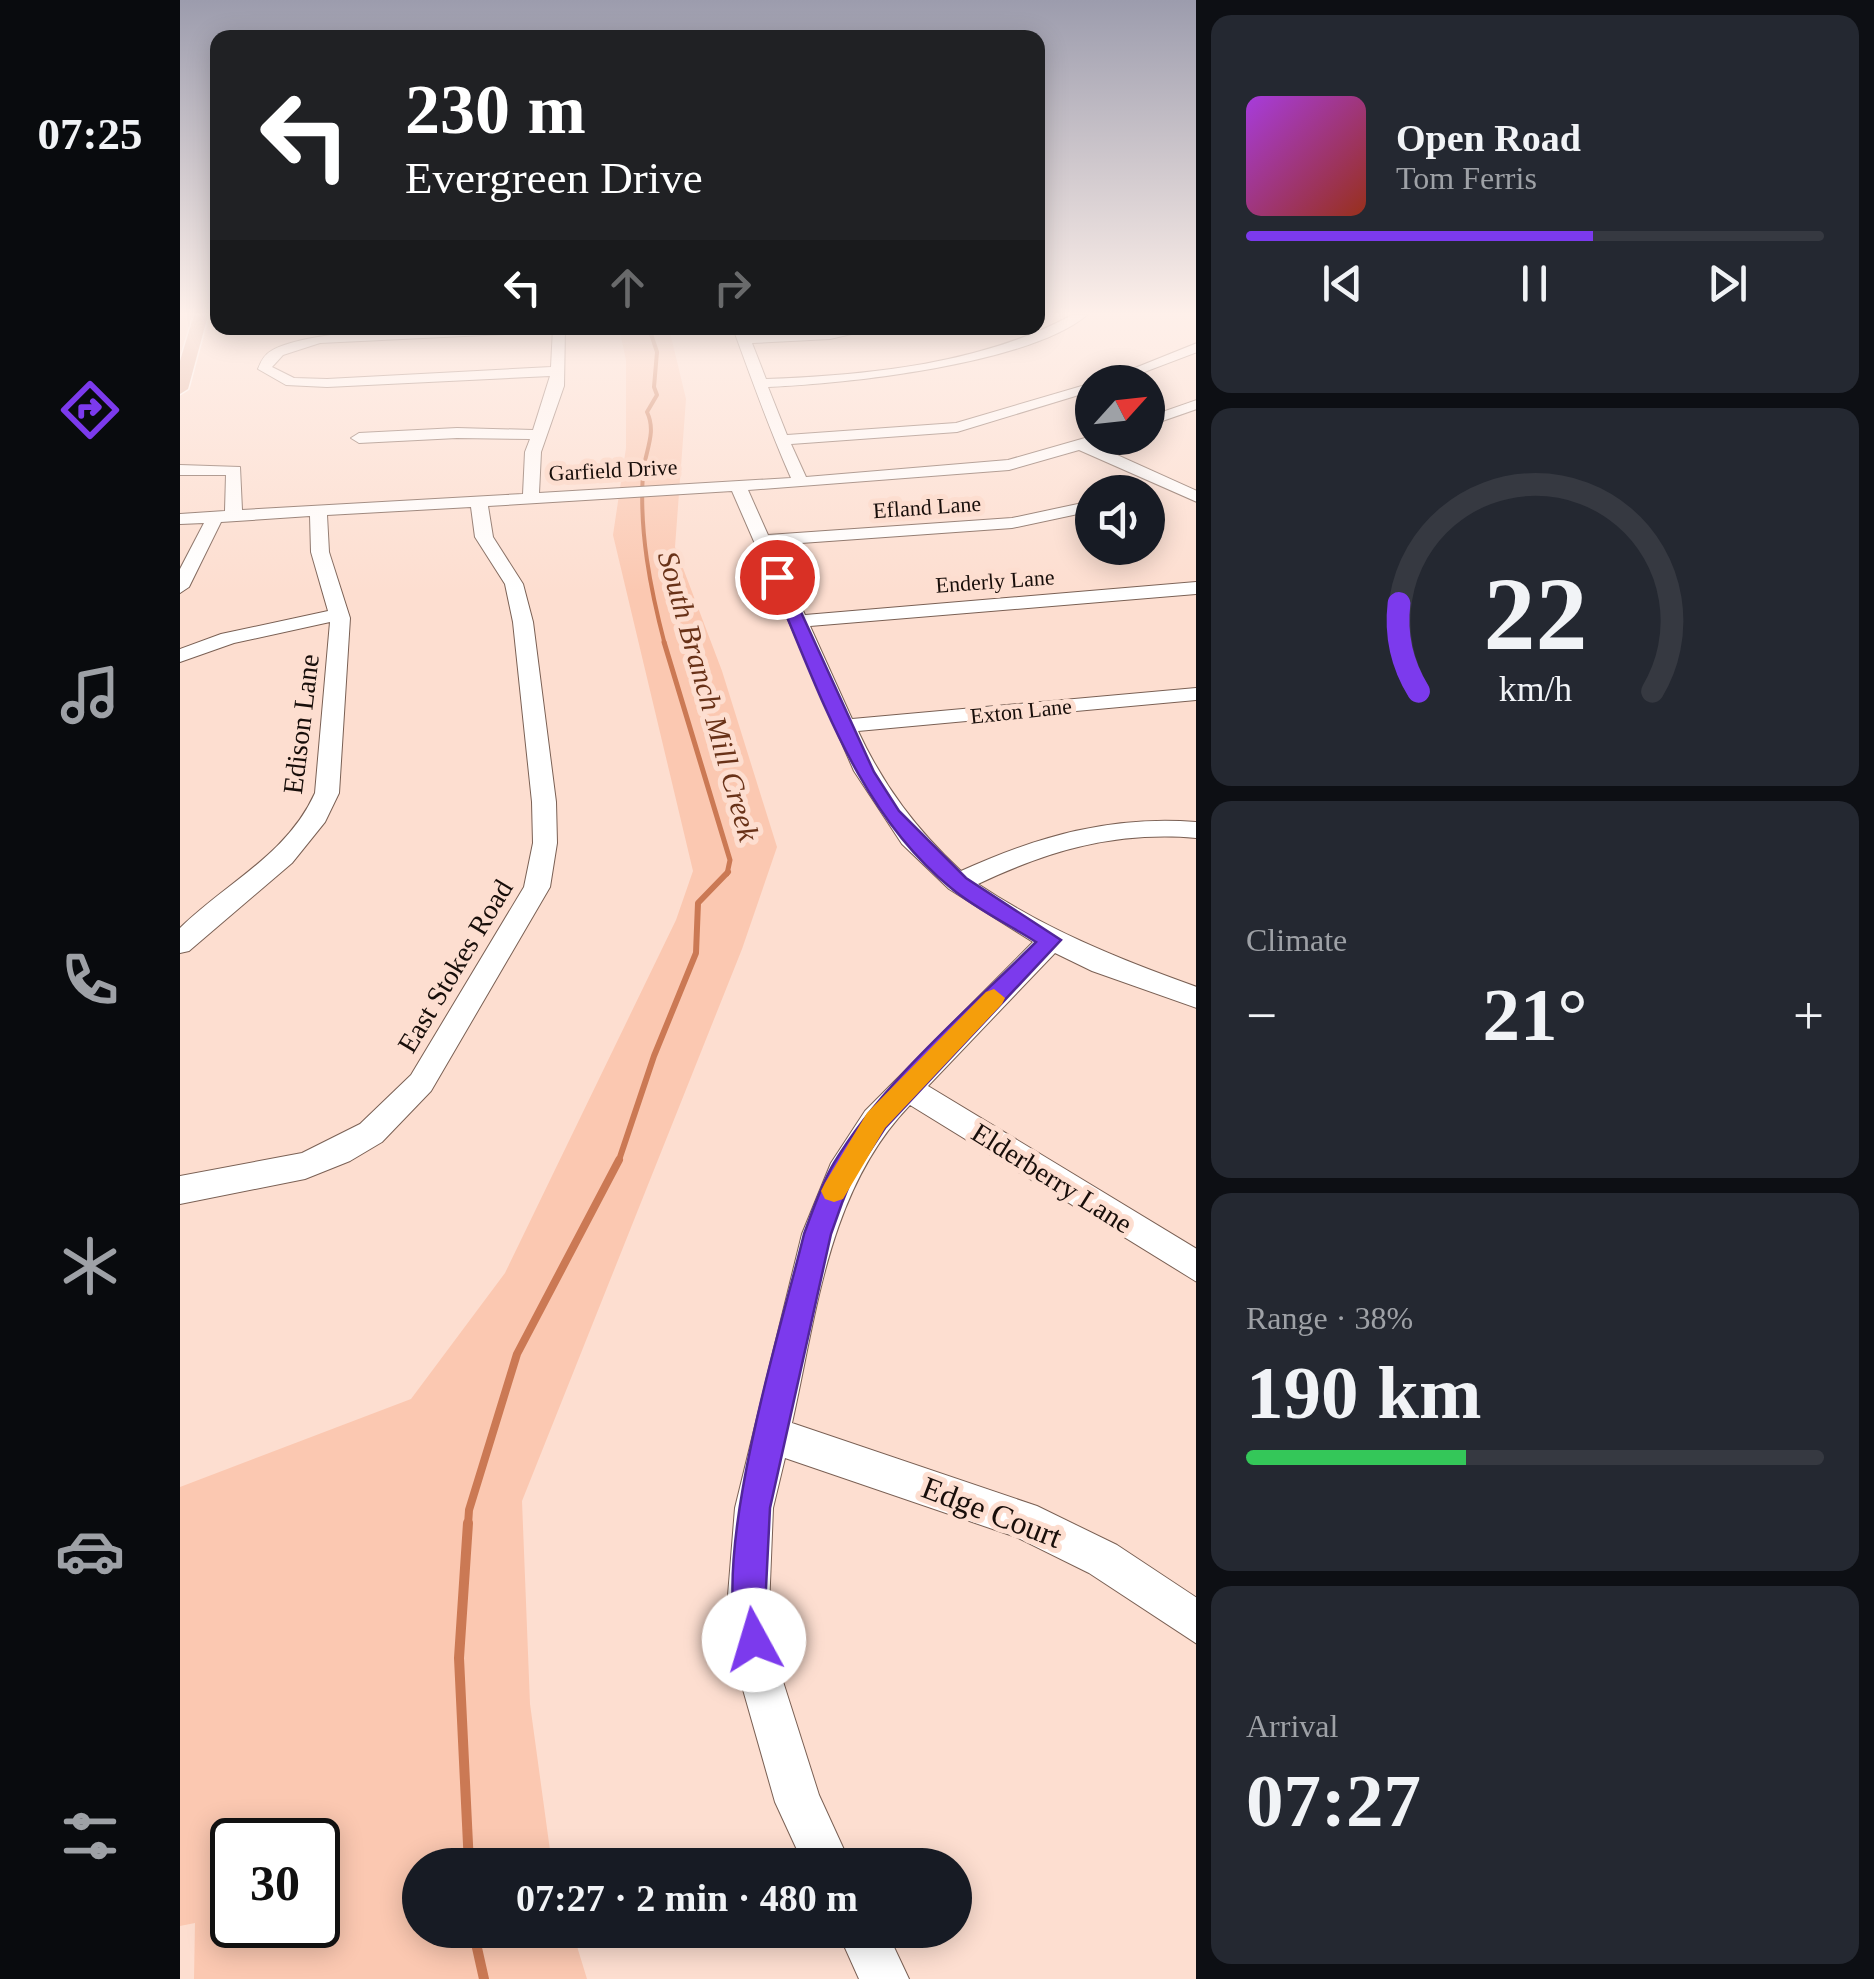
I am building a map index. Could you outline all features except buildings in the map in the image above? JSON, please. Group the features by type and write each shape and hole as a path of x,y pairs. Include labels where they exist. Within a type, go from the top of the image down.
{"street":[{"path":"531,496 531,468 549,407"},
{"path":"770,407 801,483"},
{"path":"782,440 957,428 1027,407"},
{"path":"360,438 444,433 538,435"},
{"name":"Garfield Drive","path":"180,519 801,483 1009,465 1075,447"},
{"path":"1104,455 1149,475"},
{"path":"180,470 234,470 224,517 204,540 180,586"},
{"path":"1165,482 1196,497"},
{"path":"738,487 865,772 892,816 958,883 1050,940 1196,998"},
{"name":"East Stokes Road","path":"180,1190 305,1166 371,1133 421,1083 537,887 546,843 544,802 523,622 514,584 484,536 479,500"},
{"name":"Efland Lane","path":"762,541 1012,524 1075,510"},
{"name":"Edison Lane","path":"180,944 206,917 294,846 321,811 327,793 340,614 320,552 318,512"},
{"path":"180,540 204,540"},
{"name":"Enderly Lane","path":"797,621 1196,588"},
{"path":"180,656 228,638 340,614"},
{"name":"Exton Lane","path":"846,726 1196,694"},
{"path":"958,883 1026,850 1065,837 1120,829 1196,830"},
{"path":"180,902 206,917"},
{"path":"820,1848 792,1784 759,1672 748,1608 754,1508 818,1234 858,1145 907,1088 1050,940"},
{"name":"Elderberry Lane","path":"907,1088 1196,1267"},
{"name":"Edge Court","path":"770,1435 847,1464 946,1492 1048,1531 1103,1559 1196,1623"},
{"path":"869,1948 884,1979"}],"shaded area":[{"path":"626,407 685,407 675,547 722,671 777,847 742,949 522,1501 530,1704 550,1848 402,1848 402,1948 578,1948 587,1979 194,1979 195,1923 180,1926 180,1487 411,1399 505,1273 676,920 693,871 613,535 626,448"}],"waterway":[{"name":"South Branch Mill Creek","path":"650,407 651,435 643,473 644,538 665,645"},
{"name":"South Branch Mill Creek","path":"664,642 730,860 727,873"},
{"name":"South Branch Mill Creek","path":"618,1163 654,1056 696,953 698,903 727,873"},
{"name":"South Branch Mill Creek","path":"468,1525 469,1510 517,1354 619,1160"},
{"name":"South Branch Mill Creek","path":"468,1523 459,1658 468,1848"},
{"name":"South Branch Mill Creek","path":"477,1948 484,1979"}],"slow traffic":[{"path":"834,1191 876,1120 994,998"}],"route":[{"path":"754,1640 748,1608 754,1508 818,1234 842,1172 876,1120 1050,940 989,906 958,883 892,816 865,772 777,577"}]}
